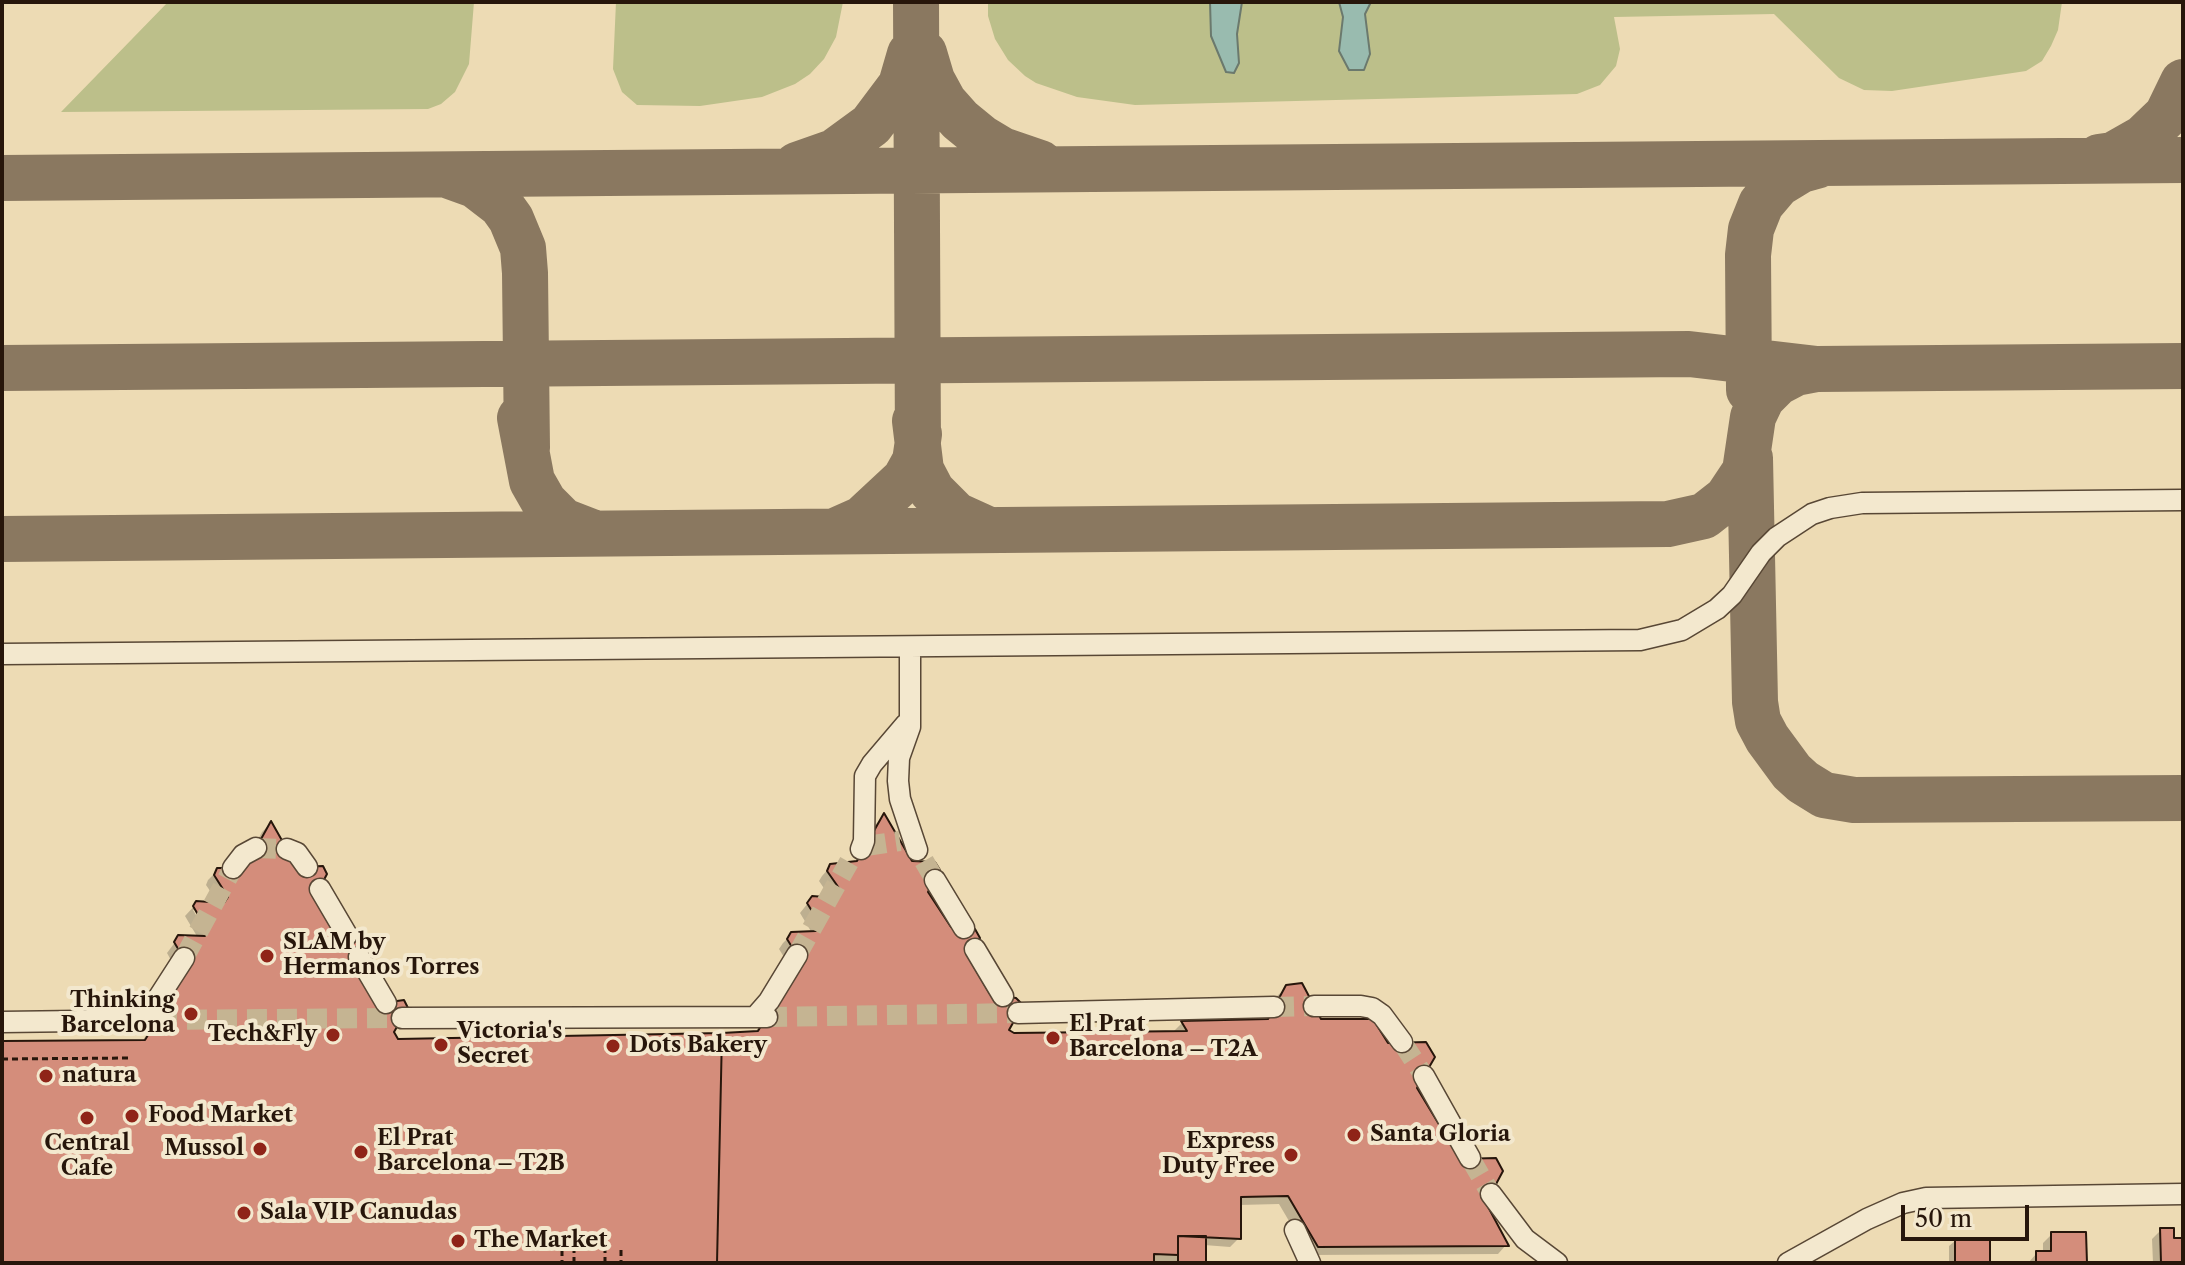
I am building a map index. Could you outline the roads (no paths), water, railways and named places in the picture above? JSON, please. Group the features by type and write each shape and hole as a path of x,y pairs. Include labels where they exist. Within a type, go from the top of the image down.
{"lane":[{"path":"2,654 1640,640 1682,630 1717,609 1732,595 1761,553 1777,537 1812,514 1830,508 1862,503 2183,500"},
{"path":"910,648 908,736 899,758 898,781 914,851"},
{"path":"859,852 864,841 865,776 904,728 910,712"},
{"path":"233,868 243,855 256,848"},
{"path":"287,849 297,853 307,867"},
{"path":"935,880 964,928"},
{"path":"320,889 347,935"},
{"path":"975,949 1003,996"},
{"path":"408,1016 761,1017 797,955"},
{"path":"359,957 386,1003"},
{"path":"2,1022 148,1020 155,1003 184,958"},
{"path":"1314,1006 1372,1008 1382,1015 1402,1042"},
{"path":"1022,1012 1274,1007"},
{"path":"1424,1076 1470,1158"},
{"path":"1491,1194 1525,1239 1557,1263"},
{"path":"1788,1263 1867,1219 1903,1203 1926,1198 2183,1194"},
{"path":"1295,1230 1310,1263"}],"water":[{"path":"1210,2 1242,2 1237,34 1239,63 1234,73 1226,72 1211,36"},
{"path":"1339,2 1371,2 1365,14 1370,54 1364,70 1349,70 1339,51 1343,17"}],"tunnel":[{"path":"866,846 900,841"},
{"path":"256,848 287,849"},
{"path":"924,861 935,880"},
{"path":"797,955 849,862"},
{"path":"184,958 233,868"},
{"path":"1274,1007 1314,1006"},
{"path":"767,1017 1018,1013"},
{"path":"157,1020 402,1018"},
{"path":"1402,1042 1424,1076"},
{"path":"1470,1158 1491,1194"}],"place":[{"name":"SLAM by Hermanos Torres","path":"267,956"},
{"name":"Thinking Barcelona","path":"191,1014"},
{"name":"Tech&Fly","path":"333,1035"},
{"name":"El Prat Barcelona – T2A","path":"1053,1038"},
{"name":"Victoria's Secret","path":"441,1045"},
{"name":"Dots Bakery","path":"613,1046"},
{"name":"natura","path":"46,1076"},
{"name":"Food Market","path":"132,1116"},
{"name":"Central Cafe","path":"87,1118"},
{"name":"Santa Gloria","path":"1354,1135"},
{"name":"Mussol","path":"260,1149"},
{"name":"El Prat Barcelona – T2B","path":"361,1152"},
{"name":"Express Duty Free","path":"1291,1155"},
{"name":"Sala VIP Canudas","path":"244,1213"},
{"name":"The Market","path":"458,1241"}]}
